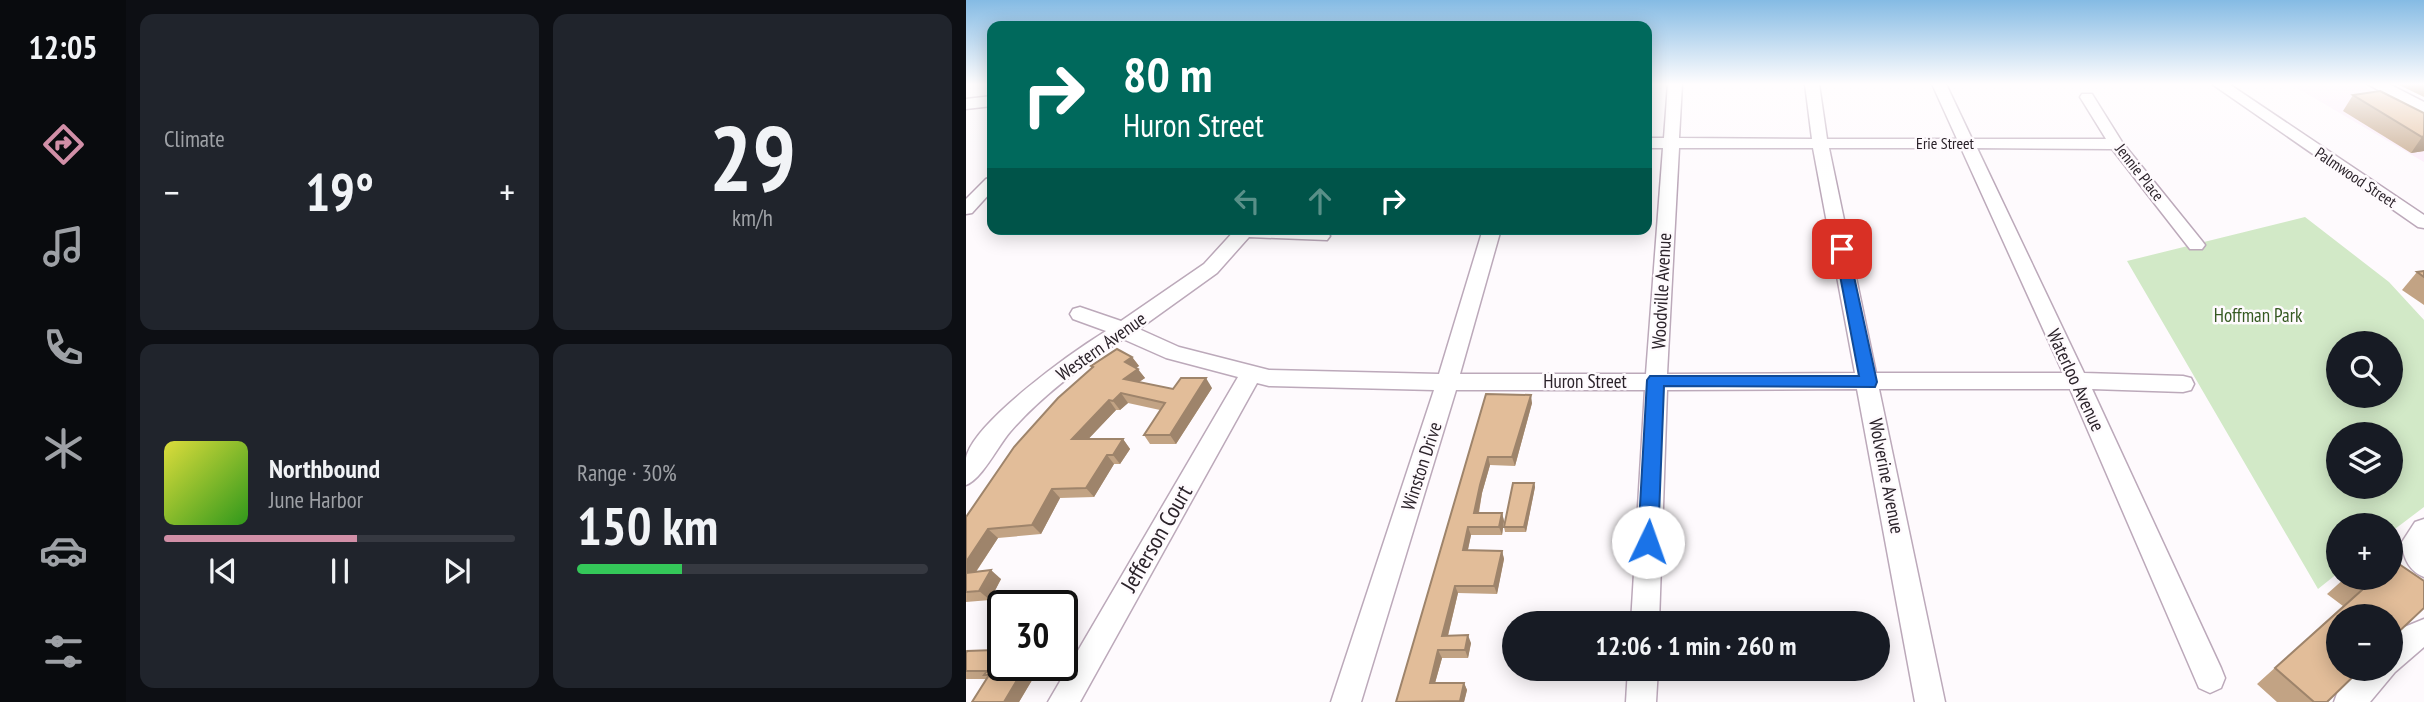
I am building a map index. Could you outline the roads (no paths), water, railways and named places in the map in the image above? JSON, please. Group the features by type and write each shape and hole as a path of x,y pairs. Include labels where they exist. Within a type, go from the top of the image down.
{"street":[{"name":"Woodville Avenue","path":"1646,611 1672,117"},
{"name":"Wolverine Avenue","path":"1816,117 1930,702"},
{"name":"Waterloo Avenue","path":"1954,117 2077,381 2210,678"},
{"name":"Jennie Place","path":"2099,117 2116,144 2196,245"},
{"name":"Palmwood Street","path":"2267,117 2424,223"},
{"name":"Erie Street","path":"1652,143 2116,144"},
{"path":"966,209 987,187"},
{"name":"Western Avenue","path":"966,475 997,431 1032,398 1075,361 1198,278 1233,247 1241,235"},
{"path":"1308,235 1321,236"},
{"name":"Winston Drive","path":"1346,702 1490,235"},
{"name":"Huron Street","path":"1080,314 1122,329 1173,353 1250,375 1288,379 1447,382 2077,381 2183,384"},
{"name":"Jefferson Court","path":"1063,702 1250,375"},
{"path":"2424,530 2415,542 2416,553 2424,565"},
{"path":"2403,647 2424,632"},
{"path":"1641,702 1642,681"},
{"path":"2348,702 2369,681"}],"park label":[{"name":"Hoffman Park","path":"2258,315"}]}
